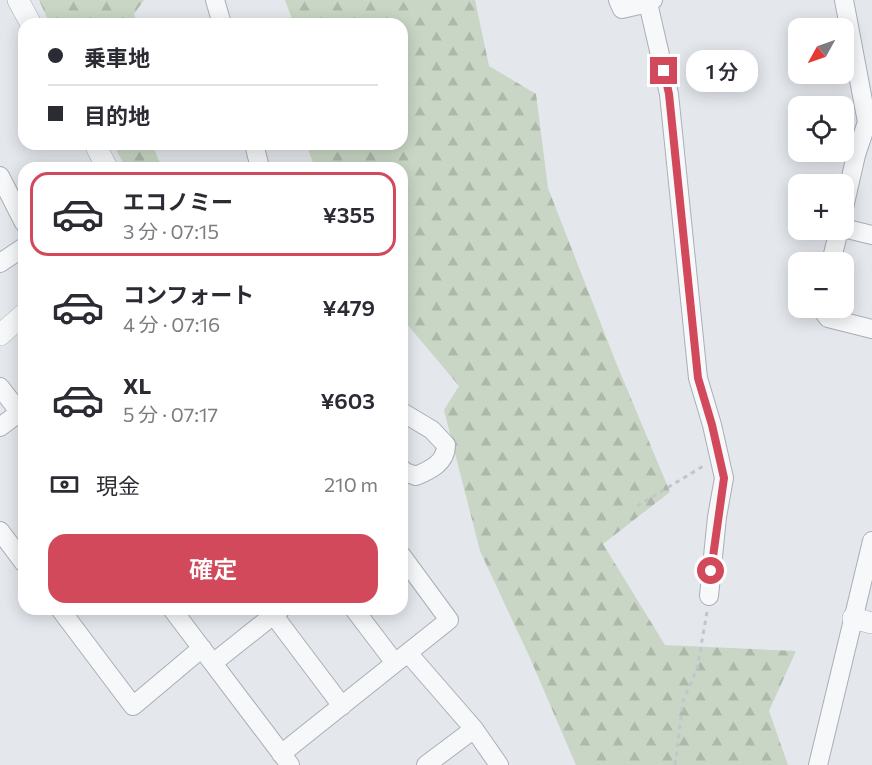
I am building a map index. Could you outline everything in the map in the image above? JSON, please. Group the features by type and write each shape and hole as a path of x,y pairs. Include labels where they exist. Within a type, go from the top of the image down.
{"street":[{"path":"18,0 28,18"},
{"path":"215,0 220,18"},
{"path":"618,0 622,9 650,2 669,94 698,378 724,478 709,596"},
{"path":"844,0 867,123 867,140 854,179"},
{"path":"0,176 18,211"},
{"path":"854,232 872,235"},
{"path":"0,263 18,251"},
{"path":"828,318 872,329"},
{"path":"0,334 18,319"},
{"path":"0,387 18,410"},
{"path":"408,416 436,434 446,445 446,453 437,464 416,476 408,473"},
{"path":"0,427 18,417"},
{"path":"0,531 18,554"},
{"path":"818,765 863,620 872,541"},
{"path":"177,615 285,760 342,706 449,620 408,564"},
{"path":"65,615 134,706 202,648"},
{"path":"213,663 269,615"},
{"path":"277,615 342,706"},
{"path":"360,615 474,729 498,765"},
{"path":"426,765 474,729"}],"path":[{"path":"637,506 719,456"},
{"path":"675,765 683,701 697,669 709,596"}],"green space":[{"path":"39,0 144,0 134,14 135,18 47,18"},
{"path":"285,0 475,0 489,66 536,94 548,188 615,360 670,492 603,544 665,645 796,651 769,711 788,765 576,765 530,658 480,551 444,410 459,386 408,325 408,162 313,162 308,150 408,150 408,18 292,18"},
{"path":"116,150 154,150 159,162 123,162"}],"route":[{"path":"664,71 669,94 698,378 724,478 711,571"}]}
